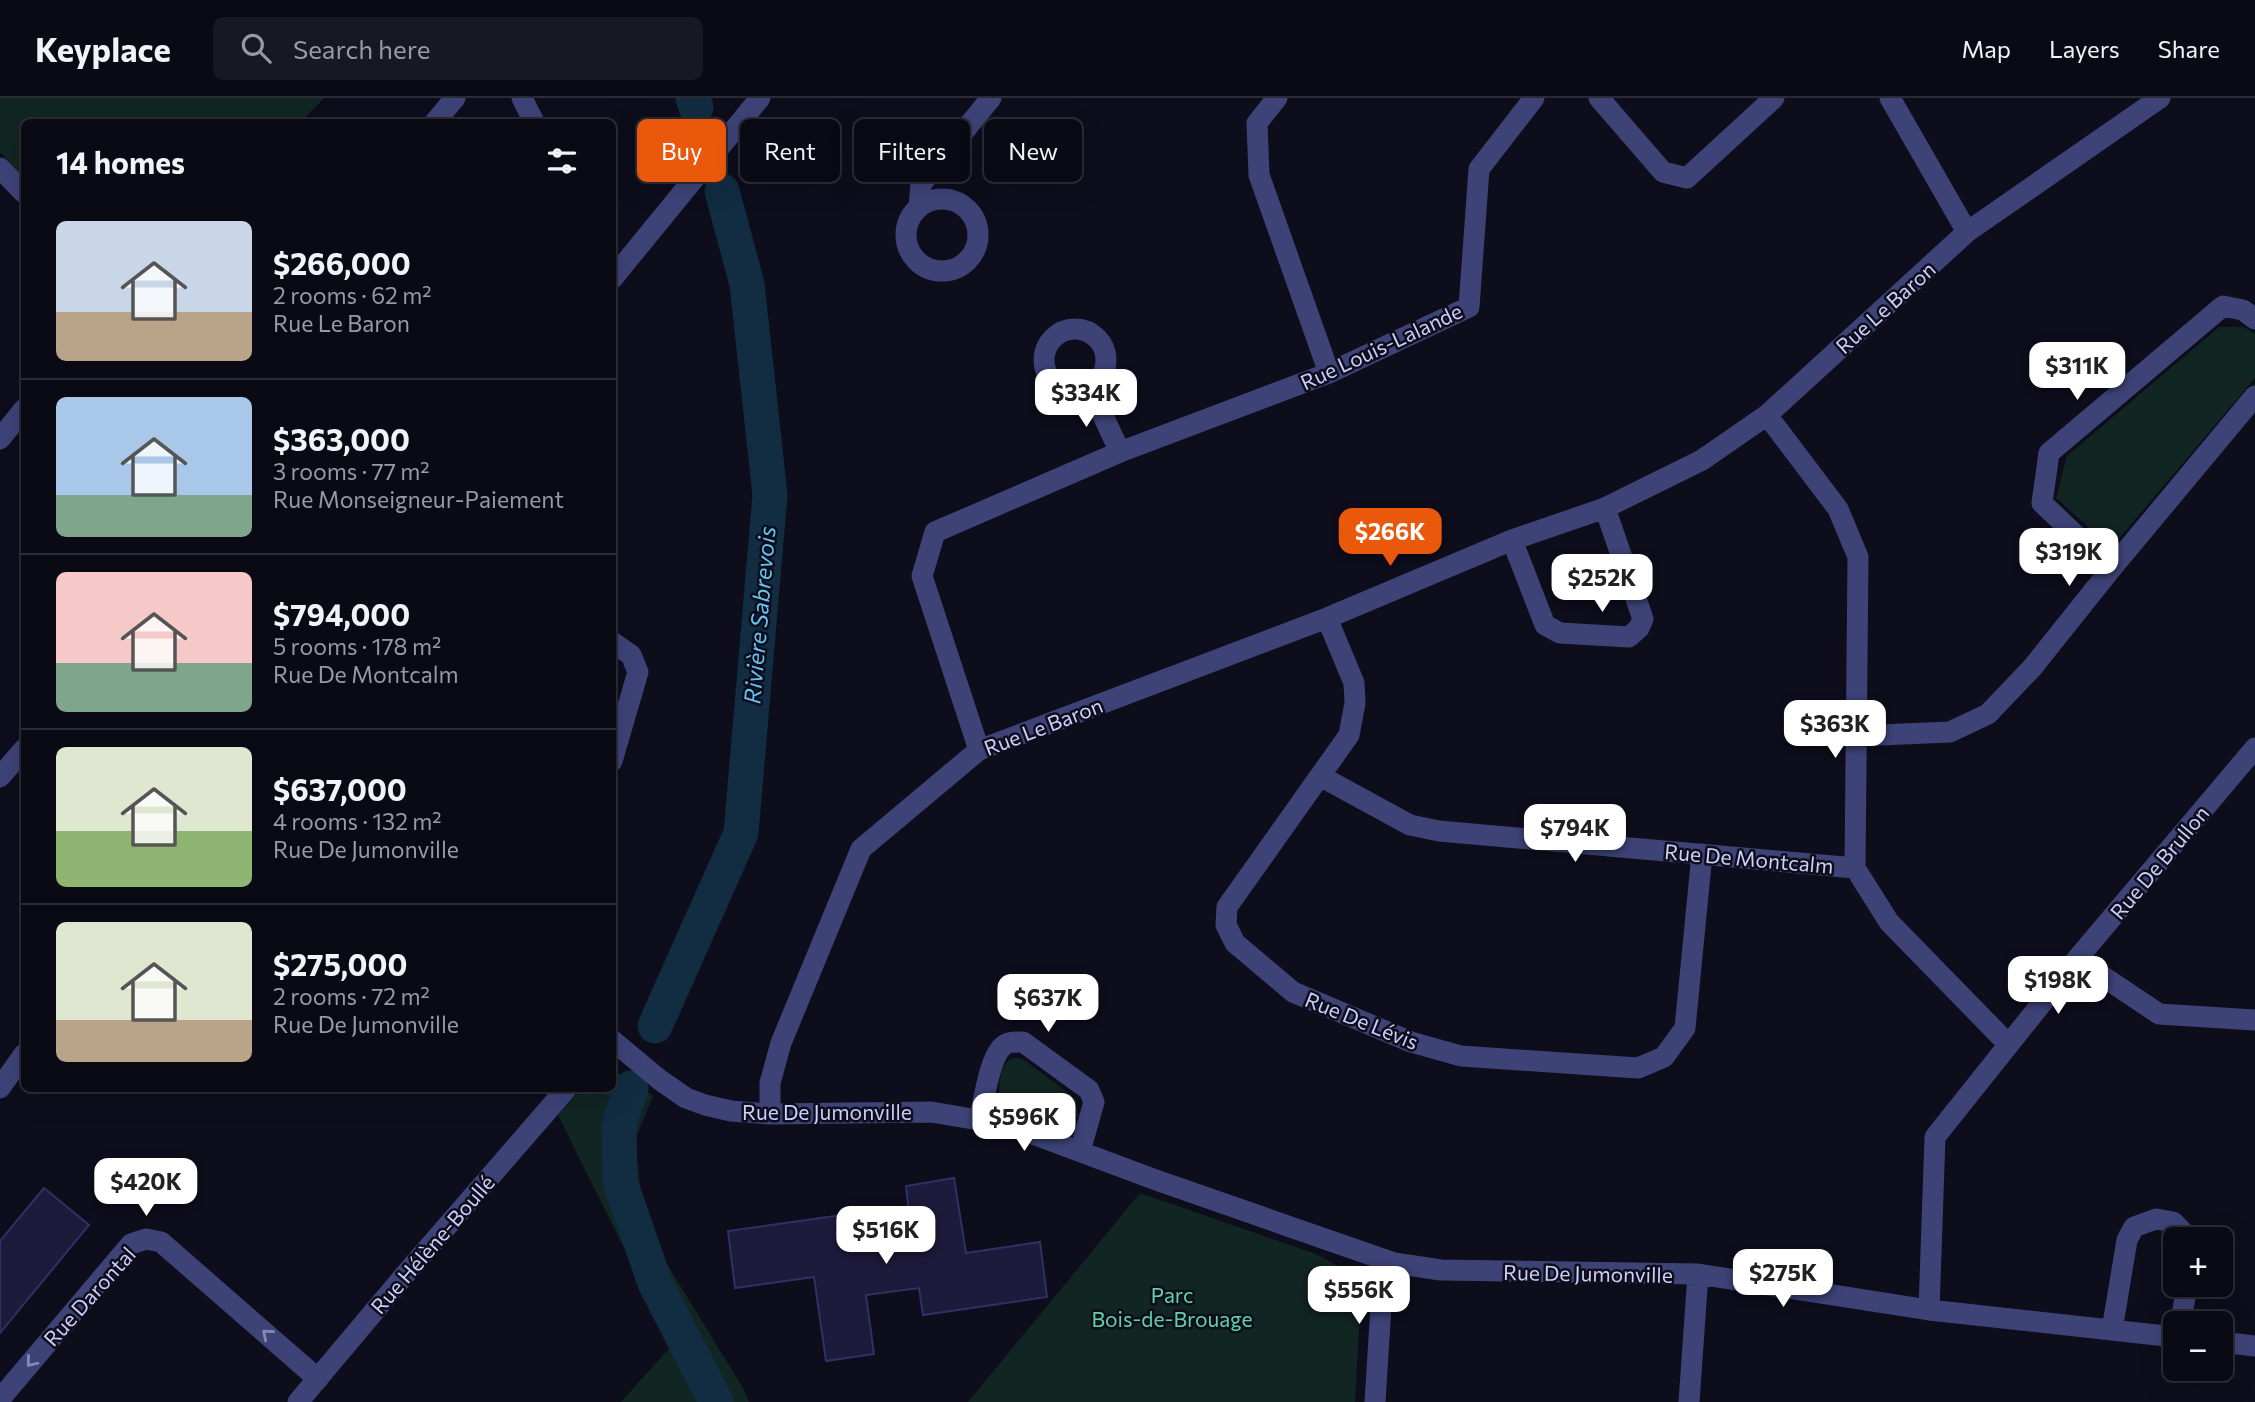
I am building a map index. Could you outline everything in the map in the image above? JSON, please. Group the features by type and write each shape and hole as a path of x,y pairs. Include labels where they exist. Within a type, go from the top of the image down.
{"street":[{"path":"438,119 455,98"},
{"path":"522,98 532,119"},
{"path":"616,274 760,98"},
{"path":"919,207 920,184 991,98"},
{"path":"1277,98 1257,123 1259,175 1329,373"},
{"name":"Rue Louis-Lalande","path":"979,750 922,576 935,532 1119,452 1329,373 1469,307 1479,169 1534,98"},
{"path":"1599,98 1663,172 1687,178 1773,98"},
{"path":"1890,98 1967,232"},
{"name":"Rue Le Baron","path":"770,1114 770,1083 781,1044 861,849 979,750 1327,618 1512,540 1605,508 1702,460 1766,415 1967,232 2155,99"},
{"path":"0,167 21,190"},
{"path":"2111,569 2042,503 2049,453 2223,306 2243,310 2255,319"},
{"path":"1090,388 1119,452"},
{"path":"1856,736 1950,732 1988,714 2032,668 2255,396"},
{"path":"0,439 21,414"},
{"path":"1766,415 1838,509 1858,557 1855,868 1889,922 2008,1044"},
{"path":"1512,540 1545,625 1560,633 1629,636 1639,628 1643,619 1605,508"},
{"name":"Rue De Lévis","path":"1327,618 1354,683 1355,703 1349,736 1227,907 1226,925 1235,943 1293,992 1411,1042 1461,1056 1638,1068 1664,1057 1685,1028 1702,854"},
{"path":"616,645 631,655 638,672 616,747"},
{"name":"Rue De Brullon","path":"1929,1310 1935,1137 2077,959 2255,748"},
{"path":"0,777 21,752"},
{"name":"Rue De Montcalm","path":"1320,776 1410,825 1439,831 1855,868"},
{"path":"2077,959 2159,1014 2255,1020"},
{"path":"979,1120 993,1064 1000,1049 1009,1042 1023,1042 1089,1090 1094,1102 1080,1151"},
{"name":"Rue De Jumonville","path":"616,1043 686,1098 730,1111 770,1114 932,1112 979,1120 1022,1130 1394,1263 1441,1270 1698,1274 1929,1310 2163,1336"},
{"path":"0,1088 21,1058"},
{"name":"Rue Hélène-Boullé","path":"298,1402 565,1092"},
{"path":"2112,1330 2127,1240 2134,1227 2156,1219 2174,1223 2178,1227"},
{"name":"Rue Darontal","path":"0,1399 131,1244 146,1239 161,1242 318,1378"},
{"path":"1375,1402 1381,1307 1394,1263"},
{"path":"1689,1402 1698,1274"},
{"path":"2233,1343 2255,1346"}],"green space":[{"path":"0,98 324,98 304,119 21,119 21,175 0,152"},
{"path":"2219,327 2244,327 2255,334 2255,378 2111,548 2056,498 2067,456"},
{"path":"1016,1058 1023,1059 1076,1099 1078,1116 1062,1127 1002,1104 1000,1078 1007,1062"},
{"path":"616,1072 630,1078 653,1096 635,1140 645,1228 749,1402 621,1402 672,1345 558,1115 578,1092 616,1092"},
{"name":"Parc Bois-de-Brouage","path":"1140,1193 1316,1254 1349,1272 1361,1292 1355,1402 968,1402"}],"building":[{"path":"954,1178 966,1253 1040,1242 1047,1297 923,1315 919,1288 866,1295 874,1354 826,1361 814,1277 735,1288 728,1231 857,1213 861,1242 911,1234 906,1186"},
{"path":"44,1188 89,1225 0,1333 0,1241"}],"waterway":[{"name":"Rivière Sabrevois","path":"693,98 696,107"},
{"name":"Rivière Sabrevois","path":"655,1026 741,833 770,495 747,284 722,191"},
{"name":"Rivière Sabrevois","path":"631,1088 619,1125 620,1182 655,1283 716,1402"}]}
